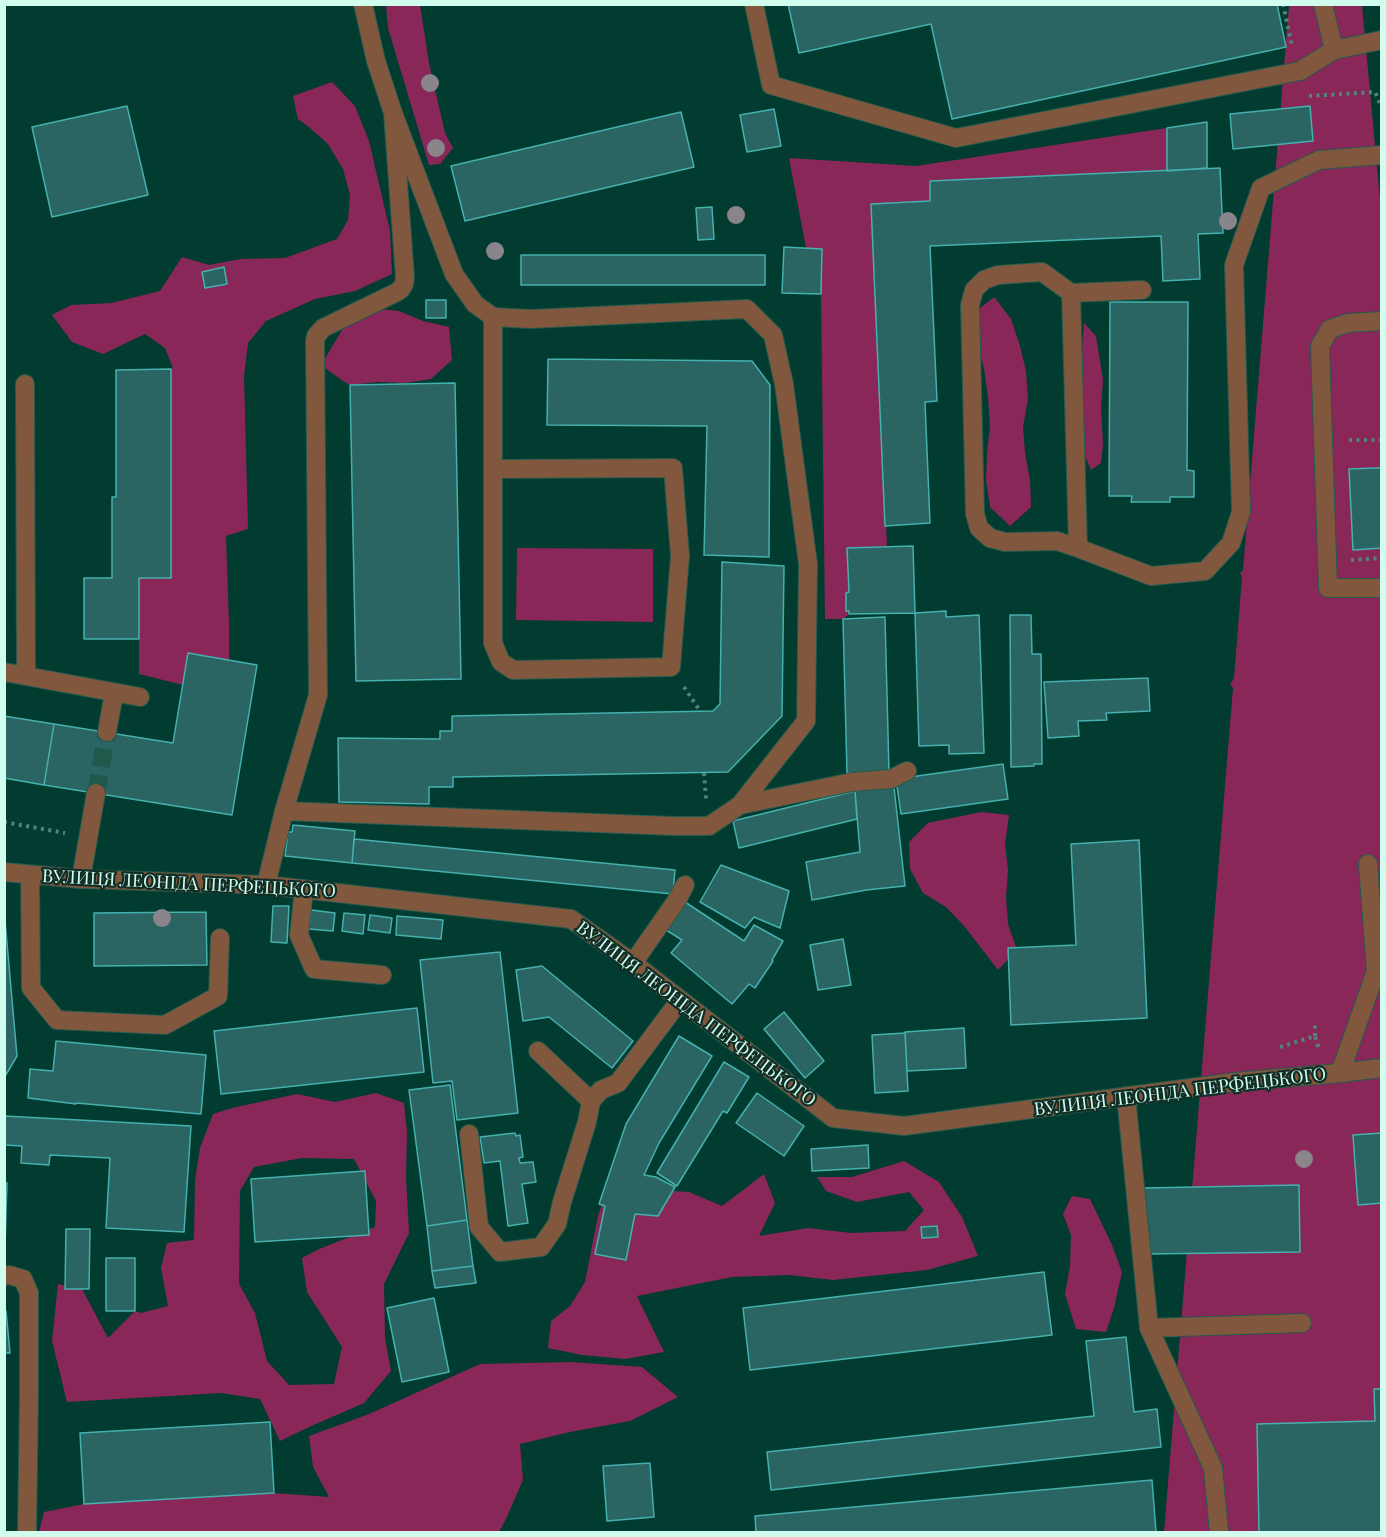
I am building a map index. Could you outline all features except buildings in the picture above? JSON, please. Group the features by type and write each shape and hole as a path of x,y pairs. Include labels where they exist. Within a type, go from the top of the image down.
{"street":[{"path":"284,811 709,826 740,805 806,721 808,564 784,384 773,335 747,309 530,319 493,317 475,304 454,274 393,113 376,61 363,4"},
{"path":"754,4 771,85 956,138 1300,70 1334,50 1382,40"},
{"path":"1323,4 1334,50"},
{"path":"266,885 284,811 318,695 315,341 323,328 397,292 404,284 393,113"},
{"path":"1142,290 1071,293 1041,272 998,275 984,280 974,290 970,304 975,514 980,528 990,538 1005,542 1057,541 1151,576 1205,571 1230,543 1241,512 1234,265 1261,188 1319,160 1382,155"},
{"path":"1071,293 1078,548"},
{"path":"493,317 493,469 493,643 501,662 513,670 671,667 680,556 673,468 493,469"},
{"path":"1382,321 1348,323 1330,329 1320,346 1328,588 1382,588"},
{"path":"25,384 26,676"},
{"path":"4,672 140,697"},
{"path":"107,732 114,693"},
{"path":"740,805 852,782 891,779 907,771"},
{"path":"81,879 96,793"},
{"path":"1340,1073 1379,969 1368,864"},
{"name":"ВУЛИЦЯ ЛЕОНІДА ПЕРФЕЦЬКОГО","path":"4,872 81,879 266,885 571,920 633,963 832,1118 904,1126 1235,1082 1382,1068"},
{"path":"30,874 31,988 57,1020 165,1024 218,996 220,938"},
{"path":"633,963 685,885"},
{"path":"304,889 299,935 314,969 382,975"},
{"path":"469,1134 479,1227 500,1252 542,1247 557,1224 591,1101 601,1090 618,1083 680,1000"},
{"path":"538,1051 591,1101"},
{"path":"1126,1096 1149,1328 1213,1468 1219,1533"},
{"path":"4,1276 9,1275 23,1280 29,1293 27,1533"},
{"path":"1149,1328 1302,1323"}],"path":[{"path":"1283,4 1292,46"},
{"path":"1309,96 1375,92 1382,108"},
{"path":"1316,1024 1315,1036 1319,1050"},
{"path":"1280,1047 1315,1036"}],"shaded area":[{"path":"386,5 420,5 429,63 445,133 453,148 440,164 429,165 388,28"},
{"path":"1289,5 1362,5 1382,221 1381,1532 1164,1532 1233,688 1230,684 1234,678 1242,577 1240,573 1243,570"},
{"path":"332,82 355,106 369,141 390,231 392,274 355,291 315,299 266,321 248,343 244,376 248,529 226,536 229,660 188,654 183,685 139,674 139,578 171,577 171,369 173,368 165,348 145,334 103,354 72,342 52,315 71,305 111,303 160,291 182,257 209,265 241,259 285,258 337,239 348,220 350,195 343,169 328,144 298,119 293,96"},
{"path":"1167,128 1167,171 930,181 930,201 871,204 887,546 848,548 849,592 846,593 846,611 849,611 849,614 843,619 825,619 822,249 806,248 789,158 916,166"},
{"path":"993,298 1011,319 1026,371 1028,399 1023,427 1031,507 1010,526 990,507 986,480 990,426 988,397 971,315"},
{"path":"372,308 399,311 423,321 449,327 452,360 431,379 405,383 378,382 350,385 343,381 321,365 348,320"},
{"path":"1084,323 1096,336 1103,380 1101,463 1091,470 1075,433"},
{"path":"517,548 653,549 653,622 516,620"},
{"path":"981,812 1009,815 1005,844 1008,870 1006,897 1008,924 1017,950 998,970 965,927 946,907 923,893 910,869 909,842 928,823"},
{"path":"376,1093 404,1103 407,1132 406,1178 409,1233 384,1284 385,1338 391,1371 364,1403 280,1441 260,1399 221,1393 67,1402 52,1341 58,1284 82,1289 108,1338 135,1311 141,1313 168,1306 161,1268 167,1243 194,1240 195,1180 200,1148 213,1114 297,1094 335,1102","holes":["302,1158 354,1159 376,1201 375,1227 302,1258 307,1292 342,1347 334,1384 289,1385 267,1361 255,1313 239,1284 240,1191 254,1167"]},
{"path":"904,1161 939,1182 962,1217 978,1256 927,1270 833,1280 789,1275 732,1277 637,1296 664,1352 625,1359 582,1355 548,1348 551,1321 570,1306 585,1282 598,1216 608,1187 689,1192 722,1206 764,1174 775,1203 759,1236 808,1228 851,1233 905,1231 924,1210 909,1192 857,1202 826,1191 817,1177 852,1177"},
{"path":"1072,1196 1090,1199 1122,1272 1106,1332 1076,1329 1065,1294 1070,1266 1071,1235 1063,1214"},
{"path":"571,1362 642,1367 678,1397 630,1421 520,1444 523,1480 499,1532 39,1532 44,1512 84,1504 274,1493 329,1497 313,1467 309,1436 369,1414 480,1364"}],"tunnel":[{"path":"96,793 107,732"}]}
